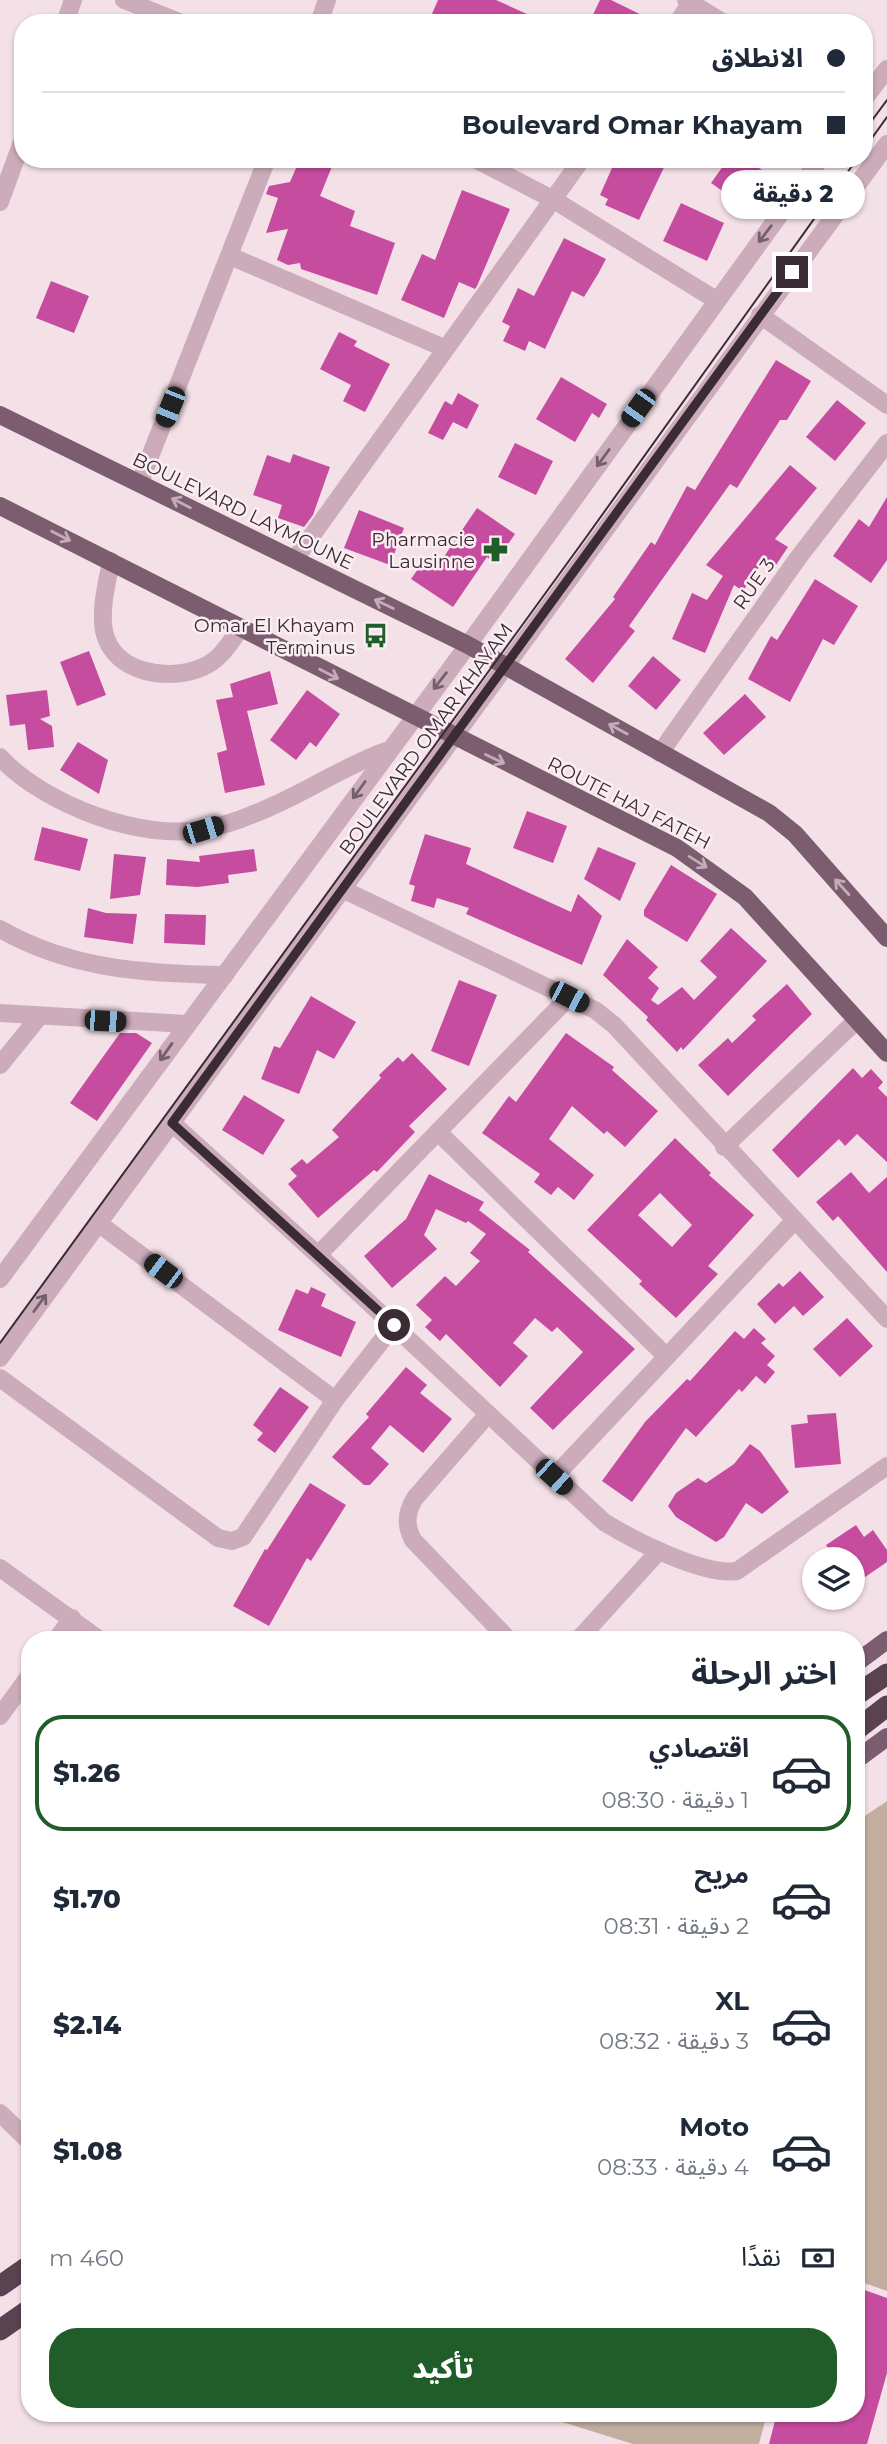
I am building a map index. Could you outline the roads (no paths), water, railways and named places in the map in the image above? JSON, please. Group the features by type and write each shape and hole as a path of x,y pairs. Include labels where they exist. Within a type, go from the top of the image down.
{"highway":[{"path":"865,1689 887,1674"},
{"path":"865,1723 887,1706"},
{"path":"0,2286 21,2271"},
{"path":"0,2330 21,2315"}],"main road":[{"name":"BOULEVARD LAYMOUNE","path":"0,415 468,645"},
{"path":"0,506 413,715"},
{"path":"468,645 769,813 794,834 887,938"},
{"name":"ROUTE HAJ FATEH","path":"413,715 452,737 677,848 709,869 745,897 887,1053"},
{"path":"865,1656 887,1640"},
{"path":"865,1753 887,1737"}],"street":[{"path":"124,0 159,14"},
{"path":"690,1 710,14"},
{"path":"873,87 887,69"},
{"name":"BOULEVARD OMAR KHAYAM","path":"873,163 887,144"},
{"path":"0,202 14,164"},
{"path":"141,482 264,168"},
{"path":"492,168 554,200 716,300"},
{"path":"295,559 576,168"},
{"name":"BOULEVARD OMAR KHAYAM","path":"2,1273 101,1144 386,751 468,645 813,168"},
{"name":"BOULEVARD OMAR KHAYAM","path":"0,1358 869,168"},
{"path":"230,256 444,348"},
{"path":"760,315 887,405"},
{"name":"RUE 3","path":"660,752 798,558 887,443"},
{"path":"111,561 103,603 104,633 114,651 130,665 150,673 178,675 204,667 220,656 240,629"},
{"path":"0,757 45,793 96,818 154,829 203,830 257,813 366,758 386,751"},
{"path":"344,890 569,997 595,1010 614,1025 887,1319"},
{"path":"0,929 28,945 83,963 143,972 225,975"},
{"path":"318,1255 569,997"},
{"path":"0,1013 38,1018 186,1024"},
{"path":"0,1065 38,1018"},
{"path":"724,1146 857,1020"},
{"path":"172,1123 394,1325 554,1477 604,1522 636,1542 711,1569 737,1571 887,1466"},
{"path":"438,1132 666,1356"},
{"path":"554,1477 794,1220"},
{"path":"98,1223 335,1401"},
{"path":"0,1378 218,1538 232,1541 243,1537 335,1401 394,1325"},
{"path":"488,1415 415,1498 408,1512 408,1527 413,1541 500,1631"},
{"path":"586,1631 659,1551"},
{"path":"0,1568 89,1631"},
{"path":"63,1631 72,1618"},
{"path":"0,1716 21,1687"},
{"path":"0,2113 21,2134"}],"tram line":[{"path":"873,119 887,100"},
{"path":"873,136 887,117"},
{"path":"0,1343 587,536 851,168"}],"place":[{"name":"Pharmacie Lausinne","path":"495,550"},
{"name":"Omar El Khayam Terminus","path":"375,636"}]}
